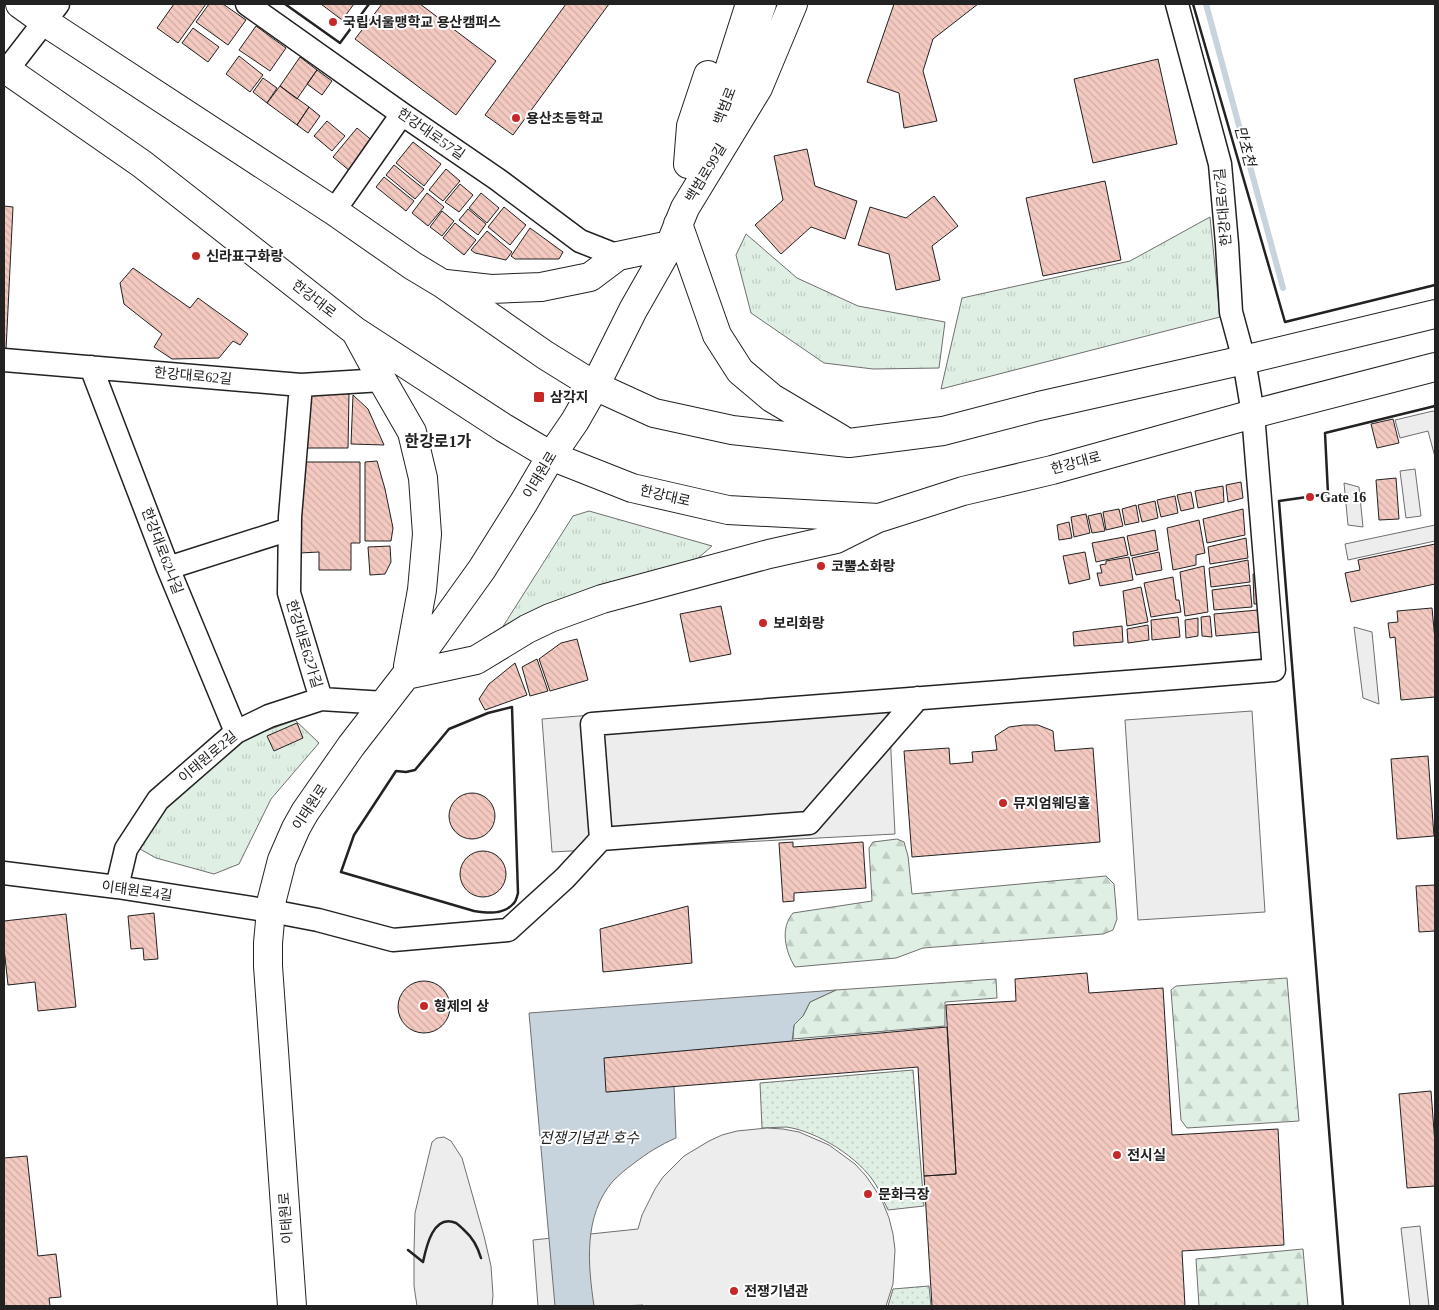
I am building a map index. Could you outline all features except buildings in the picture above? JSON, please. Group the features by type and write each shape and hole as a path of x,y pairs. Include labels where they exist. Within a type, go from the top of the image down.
{"main road":[{"path":"20,4 51,13 413,266 443,284 545,355 595,386 654,413 732,430 849,443 943,431 1039,406 1244,360 1435,314"},
{"name":"백범로99길","path":"678,225 690,126 732,4"},
{"name":"백범로","path":"678,225 750,4"},
{"name":"백범로","path":"595,386 678,225 762,4"},
{"name":"백범로99길","path":"678,225 758,88 793,4"},
{"name":"한강대로","path":"5,69 142,164 355,331 504,428 551,456 632,488 728,510 879,518 963,491 1052,470 1253,414 1435,367"},
{"path":"443,284 491,289 541,287 590,277 618,256 678,225 717,335 740,371 772,398 849,443"},
{"path":"355,331 412,432 423,478 427,544 422,590 406,675 476,660 527,629 550,618 602,599 769,554 836,539 879,518"},
{"name":"이태원로","path":"292,1306 268,966 270,911 282,860 305,812 482,569 595,386"}],"street":[{"name":"한강대로57길","path":"247,4 497,179 580,241 618,256"},
{"name":"한강대로67길","path":"918,698 1274,670 1253,414 1244,360 1231,312 1220,164 1177,4"},
{"path":"5,69 51,13"},
{"path":"334,211 402,114"},
{"name":"한강대로62길","path":"4,360 301,385 382,380"},
{"name":"한강대로62나길","path":"91,367 168,568 236,732"},
{"name":"한강대로62가길","path":"301,385 290,529 289,594 321,699"},
{"path":"168,568 290,529"},
{"path":"918,698 809,823 601,839 592,724 918,698"},
{"name":"이태원로2길","path":"117,887 126,849 158,800 236,732 269,716 321,699 385,702"},
{"name":"이태원로4길","path":"4,873 117,887 270,911 318,920 393,940 508,930 565,878 601,839"}],"green space":[{"path":"1210,217 1220,317 941,389 962,298 1130,261"},
{"path":"746,234 797,278 858,306 945,322 939,368 873,369 824,363 751,313 736,255"},
{"path":"589,511 712,546 697,559 564,601 502,628 573,516"},
{"path":"295,720 319,743 271,799 239,864 214,874 156,858 140,849 164,806 242,740"},
{"path":"897,839 904,842 908,856 912,894 1106,876 1114,884 1117,919 1113,930 1103,934 923,948 896,958 795,967 785,940 786,926 793,913 872,901 869,848 873,842"},
{"path":"1287,978 1299,1121 1187,1128 1181,1120 1171,990 1176,986"},
{"path":"996,979 997,998 945,1002 945,1026 793,1039 794,1025 803,1016 810,1002 836,990"},
{"path":"913,1070 924,1206 888,1210 878,1188 869,1175 860,1165 837,1147 811,1134 798,1130 786,1127 762,1128 760,1083"},
{"path":"1303,1249 1308,1306 1199,1306 1196,1259"},
{"path":"929,1286 931,1306 888,1306 893,1289"}],"shaded area":[{"path":"1435,412 1435,457 1428,431 1400,438 1395,420"},
{"path":"1415,469 1421,516 1406,518 1400,471"},
{"path":"1344,483 1359,487 1363,527 1348,525"},
{"path":"1435,525 1435,541 1348,560 1345,544"},
{"path":"1354,627 1372,632 1379,704 1363,698"},
{"path":"888,691 895,834 552,852 542,719"},
{"path":"1252,711 1265,912 1138,920 1125,720"},
{"path":"767,1128 799,1132 829,1145 855,1164 875,1189 889,1218 895,1250 893,1284 886,1306 538,1306 533,1240 638,1229 642,1215 655,1189 663,1177 684,1156 722,1135 737,1131"},
{"path":"444,1137 451,1141 462,1158 491,1266 492,1306 417,1306 414,1286 415,1213 432,1142 437,1138"},
{"path":"1420,1226 1429,1306 1410,1306 1401,1228"}],"water":[{"name":"전쟁기념관 호수","path":"836,990 810,1002 803,1016 794,1025 792,1042 605,1058 607,1092 674,1086 676,1138 643,1156 613,1181 603,1195 592,1225 590,1241 589,1258 594,1306 555,1306 529,1013"}],"waterway":[{"name":"만초천","path":"1206,4 1283,288"}],"wall":[{"path":"285,4 340,43 369,4"},
{"path":"1193,4 1285,322 1435,285"},
{"path":"1343,1306 1279,501 1328,494 1325,433 1435,406"},
{"path":"512,707 518,893 514,903 509,908 500,912 489,913 474,911 341,872 354,835 396,771 406,772 415,770 449,729 488,713 512,707"},
{"path":"408,1250 423,1262 426,1249 436,1227 448,1221 456,1223 468,1234 475,1243 481,1258"}],"place":[{"name":"국립서울맹학교 용산캠퍼스","path":"333,22"},
{"name":"용산초등학교","path":"516,118"},
{"name":"신라표구화랑","path":"196,256"},
{"name":"삼각지","path":"539,397"},
{"name":"Gate 16","path":"1310,497"},
{"name":"코뿔소화랑","path":"821,566"},
{"name":"보리화랑","path":"763,623"},
{"name":"뮤지엄웨딩홀","path":"1003,803"},
{"name":"형제의 상","path":"424,1006"},
{"name":"전시실","path":"1117,1155"},
{"name":"문화극장","path":"868,1194"},
{"name":"전쟁기념관","path":"734,1291"}],"district":[{"name":"한강로1가","path":"438,441"}]}
